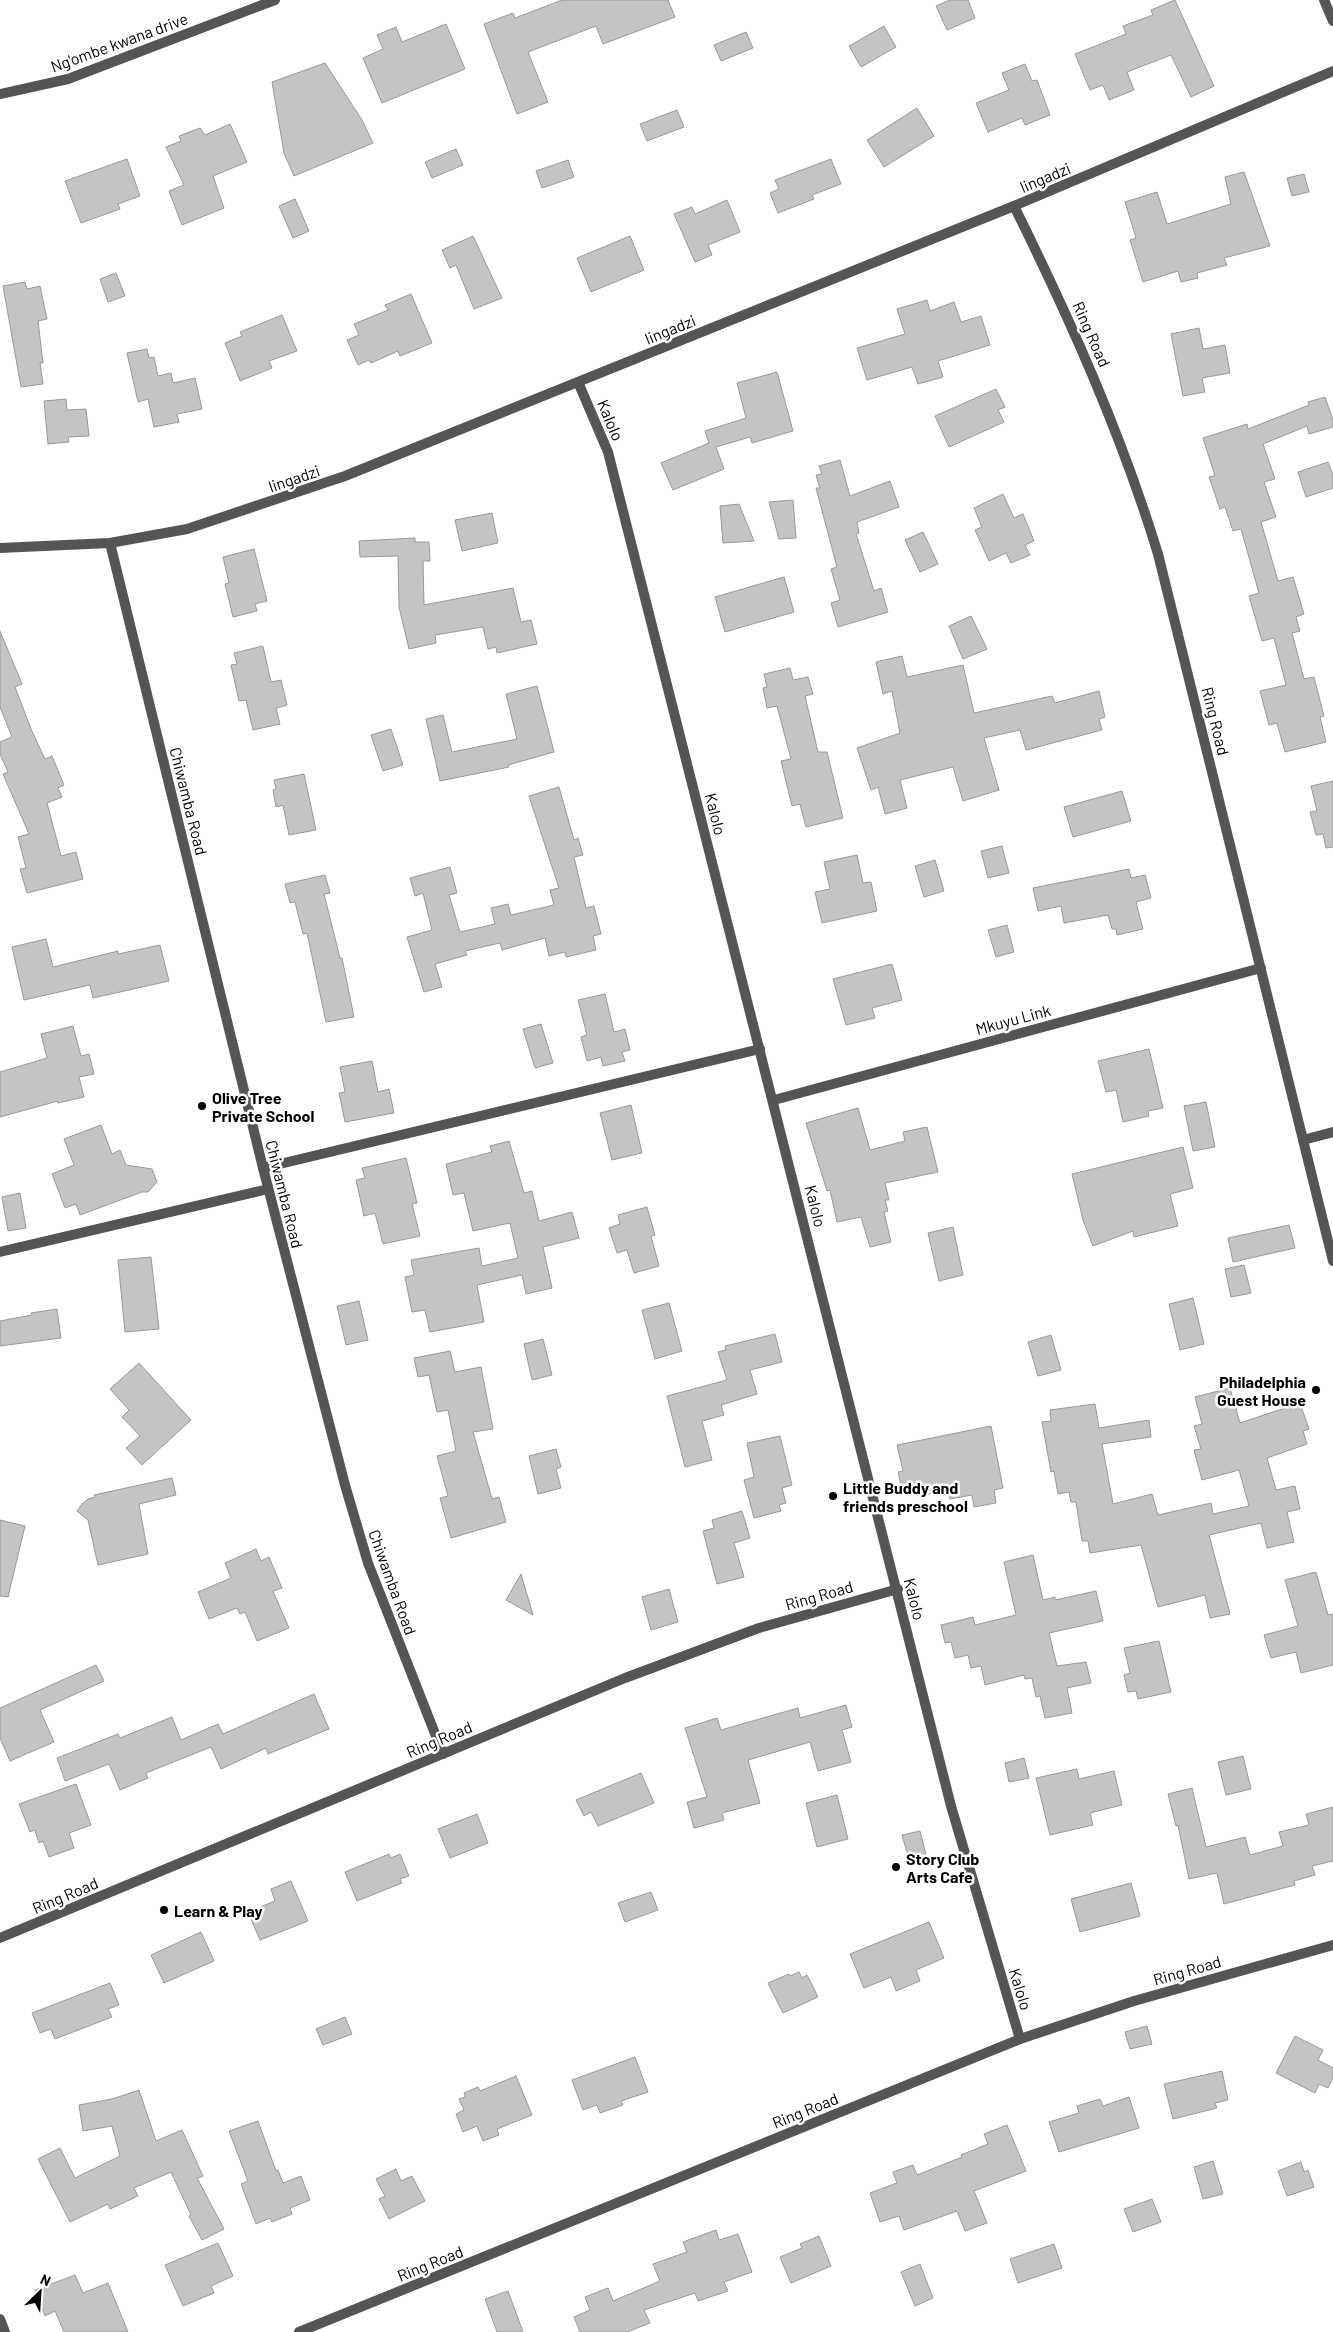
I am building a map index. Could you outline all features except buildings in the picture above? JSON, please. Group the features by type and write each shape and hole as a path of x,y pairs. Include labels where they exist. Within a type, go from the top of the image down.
{"street":[{"name":"Ng'ombe kwana drive","path":"0,94 68,80 275,0"},
{"path":"1324,0 1333,21"},
{"name":"lingadzi","path":"0,548 110,543 188,529 314,487 1014,206 1333,71"},
{"name":"Ring Road","path":"1014,206 1058,293 1108,408 1145,510 1179,630 1333,1261"},
{"name":"Kalolo","path":"578,382 608,452 898,1589 951,1806 1020,2039"},
{"name":"Chiwamba Road","path":"110,543 268,1189 345,1485 368,1563 443,1754"},
{"name":"Mkuyu Link","path":"774,1100 1261,968"},
{"path":"263,1168 760,1049"},
{"path":"1303,1140 1333,1132"},
{"path":"0,1252 268,1189"},
{"name":"Ring Road","path":"0,1938 625,1678 759,1628 898,1589"},
{"name":"Ring Road","path":"299,2332 1020,2039 1134,2001 1333,1945"},
{"path":"0,2320 5,2332"}],"place":[{"name":"Olive Tree Private School","path":"202,1106"},
{"name":"Philadelphia Guest House","path":"1316,1390"},
{"name":"Little Buddy and friends preschool","path":"833,1496"},
{"name":"Story Club Arts Cafe","path":"896,1867"},
{"name":"Learn & Play","path":"164,1910"}]}
